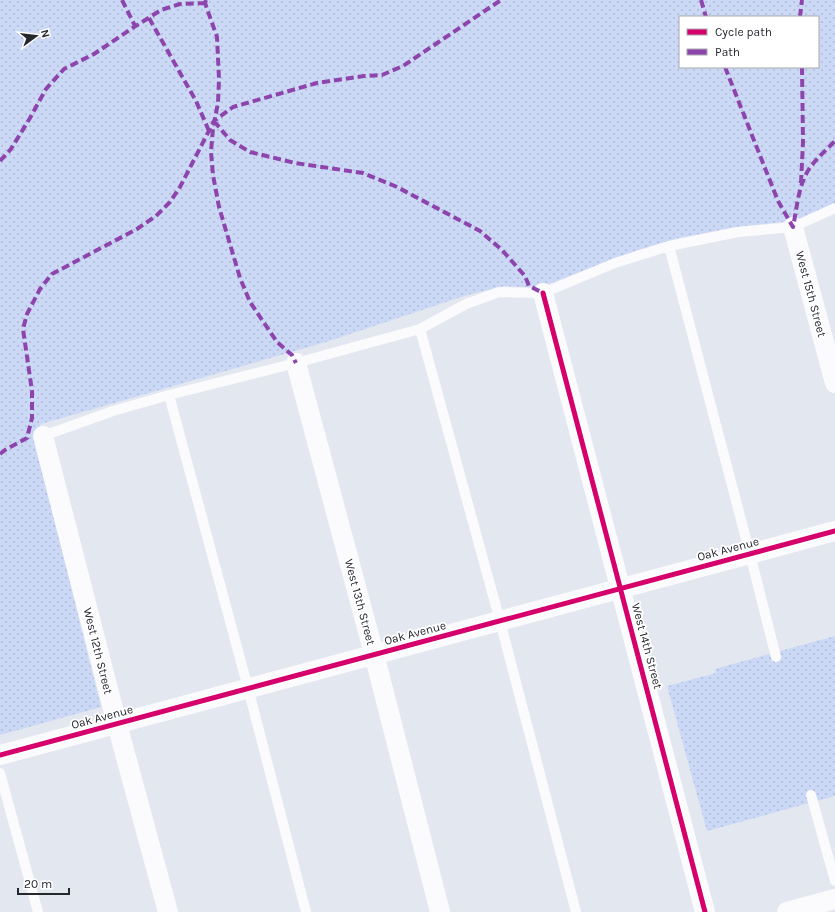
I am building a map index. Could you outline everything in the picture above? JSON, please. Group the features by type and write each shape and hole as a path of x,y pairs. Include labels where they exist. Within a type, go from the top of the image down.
{"street":[{"name":"West 15th Street","path":"793,227 835,383"},
{"name":"West 14th Street","path":"543,293 705,912"},
{"name":"West 13th Street","path":"296,363 374,654 440,912"},
{"name":"West 12th Street","path":"44,436 117,724 168,912"},
{"name":"Oak Avenue","path":"0,755 835,531"},
{"path":"787,912 835,899"}],"lane":[{"path":"44,436 113,411 169,395 420,330 466,304 499,292 543,293 614,263 669,246 738,232 793,227 835,208"},
{"path":"669,246 776,656"},
{"path":"420,330 500,620 576,912"},
{"path":"169,395 248,688 306,912"},
{"path":"0,772 38,912"},
{"path":"811,795 835,880"}],"shaded area":[{"path":"0,0 835,0 835,204 800,220 736,227 679,238 638,250 538,288 504,286 464,296 326,342 41,424 34,439 101,707 0,735"},
{"path":"835,636 835,796 707,831 667,686 716,673 715,669"}],"marked path":[{"path":"122,0 135,26"},
{"path":"206,0 205,3 217,37 219,79 218,103 213,128 211,152 213,175 219,207 240,278 250,302 277,342 292,355 296,363"},
{"path":"0,454 27,438 32,418 32,391 23,329 27,314 40,289 52,274 137,229 156,216 170,202 180,187 214,121 233,107 317,83 364,76 382,75 403,66 501,0"},
{"path":"701,0 706,16"},
{"path":"800,16 802,0"},
{"path":"0,161 11,149 46,89 64,69 94,54 161,10 180,4 205,3"},
{"path":"149,18 196,101 209,131"},
{"path":"725,68 778,201 793,227 798,197 805,176 809,169 835,141"},
{"path":"801,183 803,142 802,68"},
{"path":"214,121 230,140 250,152 295,163 363,173 397,187 480,231 502,250 525,276 529,286 543,293"}],"cycle path":[{"path":"543,293 705,912"},
{"path":"0,755 835,531"}]}
